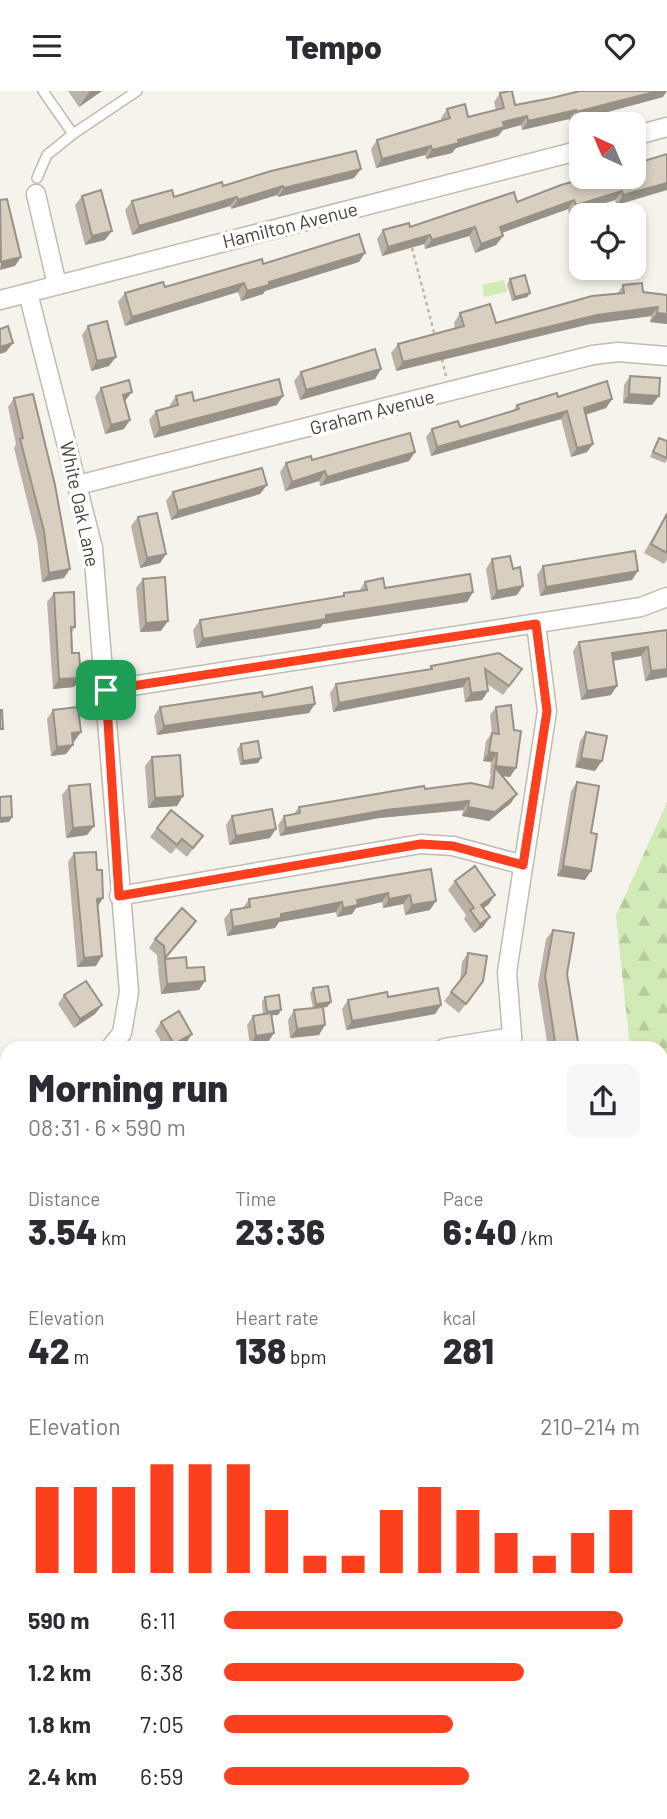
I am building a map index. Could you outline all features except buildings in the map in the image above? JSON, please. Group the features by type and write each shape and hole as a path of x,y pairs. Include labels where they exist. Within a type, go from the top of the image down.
{"street":[{"path":"646,133 667,127"},
{"name":"Hamilton Avenue","path":"0,300 569,153"},
{"path":"37,186 57,285"},
{"name":"White Oak Lane","path":"27,293 93,548 106,690 119,896 129,992 122,1033 116,1041"},
{"name":"Graham Avenue","path":"78,485 593,355 618,352 667,356"},
{"path":"106,690 641,607 667,597"},
{"path":"512,1041 507,972 547,711 536,624"},
{"path":"119,896 421,844 453,846 523,865"}],"lane":[{"path":"43,91 73,134"},
{"path":"37,186 47,156 73,134 137,91"}],"path":[{"path":"408,236 436,340"},
{"path":"440,353 450,392"}],"green space":[{"path":"504,280 507,292 484,297 482,285"},
{"path":"667,802 667,1041 629,1041 616,916"}],"route":[{"path":"536,624 547,711 523,865 453,846 421,844 119,896 106,690 536,624"}]}
